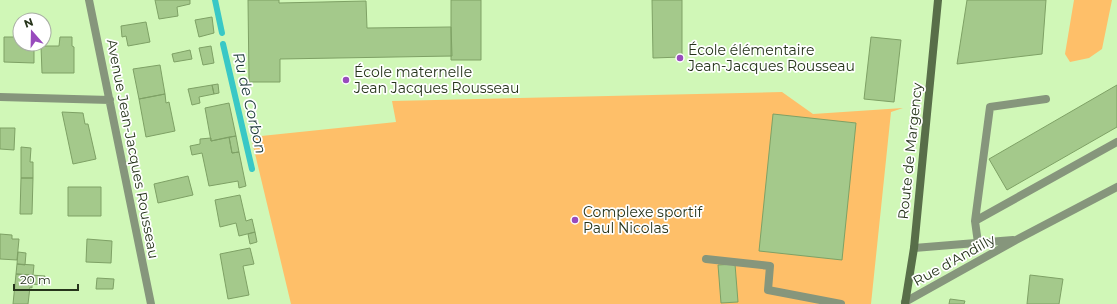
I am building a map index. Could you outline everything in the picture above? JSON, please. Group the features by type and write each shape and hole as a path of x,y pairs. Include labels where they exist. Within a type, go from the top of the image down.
{"main road":[{"name":"Route de Margency","path":"905,303 914,248 938,0"}],"street":[{"name":"Avenue Jean-Jacques Rousseau","path":"89,0 151,304"},
{"path":"0,98 110,100"},
{"path":"978,243 975,221 990,107 1046,99"},
{"path":"975,221 1117,142"},
{"name":"Rue d'Andilly","path":"905,303 1016,240 1117,187"},
{"name":"Rue d'Andilly","path":"914,248 1016,240"},
{"path":"706,259 770,266 768,290 841,304"}],"shaded area":[{"path":"1074,0 1112,0 1102,49 1089,58 1070,62 1065,54"},
{"name":"Complexe sportif Paul Nicolas","path":"782,92 813,114 903,108 891,112 871,304 291,304 251,137 396,122 392,101"}],"building":[{"path":"155,0 190,0 190,4 177,7 178,16 159,19"},
{"path":"248,0 279,0 279,3 366,1 367,28 451,27 452,56 280,59 280,82 249,82"},
{"path":"451,0 481,0 481,60 451,60"},
{"path":"652,0 682,0 682,57 653,58"},
{"path":"967,0 1046,0 1042,54 957,64"},
{"path":"212,17 214,33 199,37 195,20"},
{"path":"146,22 150,42 128,46 126,36 122,37 121,26"},
{"path":"4,37 12,37 12,52 34,52 34,63 4,62"},
{"path":"60,37 72,37 72,46 74,47 74,73 42,73 41,52 52,52 52,46 59,46"},
{"path":"871,37 901,40 894,102 864,99"},
{"path":"211,46 214,63 203,65 199,48"},
{"path":"190,50 192,59 174,62 172,54"},
{"path":"160,65 165,94 139,99 133,69"},
{"path":"218,84 219,93 214,94 212,85"},
{"path":"212,85 214,94 199,97 200,103 192,105 188,89"},
{"path":"1117,85 1117,127 1007,190 989,159"},
{"path":"165,94 166,103 169,102 175,131 146,137 139,99"},
{"path":"229,103 236,136 211,141 205,108"},
{"path":"62,112 83,113 85,124 88,124 96,159 73,164"},
{"path":"773,114 856,123 842,260 759,251"},
{"path":"0,128 15,128 14,150 0,149"},
{"path":"236,136 239,152 232,153 229,137"},
{"path":"229,137 232,153 239,152 246,186 239,188 238,181 209,186 202,153 192,155 190,146 200,144 200,139 211,138 211,141"},
{"path":"21,147 31,148 30,162 33,162 33,178 21,178"},
{"path":"188,176 193,195 158,203 154,184"},
{"path":"21,178 33,178 32,214 20,214"},
{"path":"68,187 101,187 101,216 68,216"},
{"path":"240,195 246,221 252,219 255,232 239,236 236,223 220,227 215,200"},
{"path":"255,232 257,242 250,244 248,234"},
{"path":"0,234 12,235 12,239 19,239 17,260 0,259"},
{"path":"87,239 112,241 111,263 86,262"},
{"path":"250,248 254,264 243,266 249,295 228,299 220,254"},
{"path":"18,252 26,253 25,265 17,264"},
{"path":"17,264 34,265 33,275 16,274"},
{"path":"735,264 738,302 721,303 718,265"},
{"path":"16,274 45,276 44,285 32,284 32,288 30,287 28,304 13,304"},
{"path":"1030,275 1063,279 1059,304 1027,304"},
{"path":"97,278 114,279 113,289 96,289"},
{"path":"950,299 965,301 964,304 949,304"}],"waterway":[{"name":"Ru de Corbon","path":"215,0 222,33"},
{"name":"Ru de Corbon","path":"223,44 252,169"}],"place":[{"name":"École élémentaire Jean-Jacques Rousseau","path":"680,58"},
{"name":"École maternelle Jean Jacques Rousseau","path":"346,80"},
{"name":"Complexe sportif Paul Nicolas","path":"575,220"}]}
